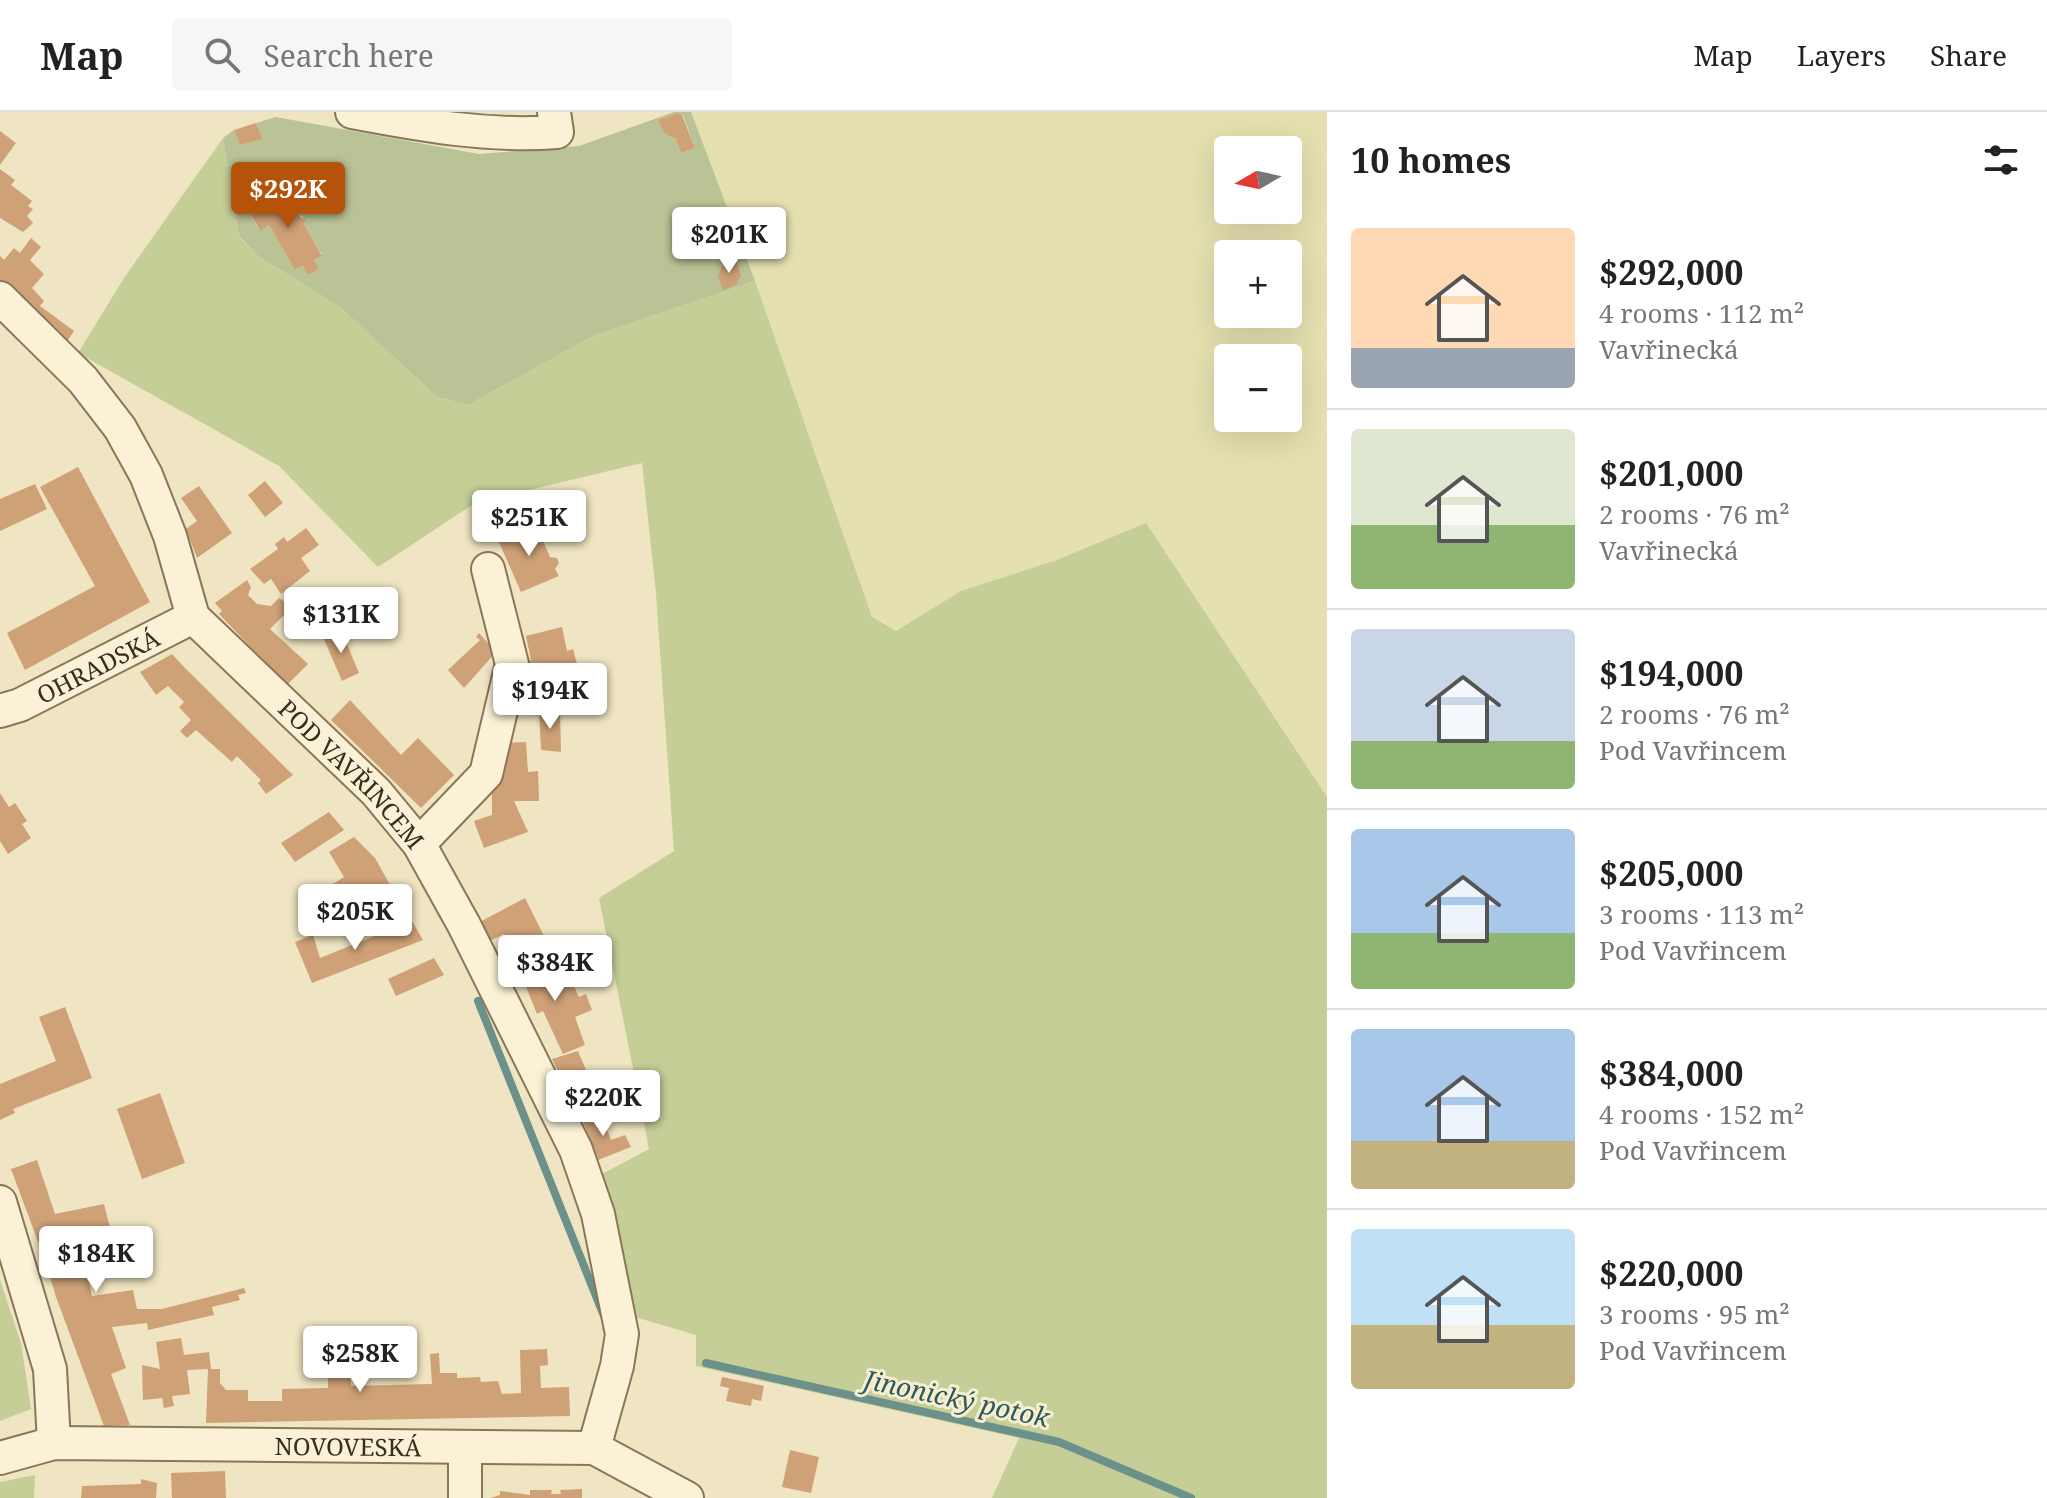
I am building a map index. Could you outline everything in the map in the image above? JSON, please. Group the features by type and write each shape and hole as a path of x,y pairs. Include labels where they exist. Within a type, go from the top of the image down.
{"street":[{"path":"352,112 436,128 508,135 555,122"},
{"path":"0,298 83,380 120,428 146,475 170,536 193,617"},
{"path":"419,844 486,774 512,664 488,569"},
{"name":"OHRADSKÁ","path":"0,711 20,705 193,617"},
{"name":"POD VAVŘINCEM","path":"193,617 376,792 419,844 576,1150 598,1214 622,1334 617,1366 594,1448"},
{"path":"0,1202 50,1369 54,1443"},
{"name":"NOVOVESKÁ","path":"0,1458 54,1443 594,1448 687,1498"},
{"path":"465,1447 465,1498"}],"shaded area":[{"path":"691,112 1327,112 1327,797 1146,523 1054,561 961,591 896,632 872,617 755,281"}],"green space":[{"path":"674,112 691,112 755,281 595,335 468,405 437,397 340,307 258,256 239,236 223,138 234,130 240,145 261,139 256,123 276,117 479,154 579,146","holes":["678,113 683,115 695,148 681,153 676,139 664,133 659,120","274,189 305,219 304,224 322,255 314,260 319,269 308,275 303,266 295,270 269,225 259,230 251,216 263,208 262,195"]},
{"path":"223,138 239,237 258,256 340,307 437,397 468,405 595,335 755,281 872,617 896,631 961,591 1054,561 1146,523 1327,797 1327,1498 992,1498 1019,1438 696,1366 696,1335 635,1317 602,1174 649,1149 599,898 674,851 656,594 642,463 475,503 378,567 279,466 78,353 124,278"},
{"path":"0,1280 21,1343 31,1409 0,1421"},
{"path":"35,1475 34,1498 0,1498 0,1482"}],"building":[{"path":"678,113 682,115 695,148 681,153 676,139 664,133 658,120"},
{"path":"256,123 262,139 240,145 234,130"},
{"path":"0,131 16,143 0,165"},
{"path":"0,169 15,180 11,185 32,201 28,206 33,209 27,216 33,223 23,232 0,218"},
{"path":"272,189 288,195 301,218 306,219 304,224 322,256 314,260 319,269 308,275 303,266 295,270 269,225 260,231 251,215 263,208 262,195"},
{"path":"31,238 41,247 30,260 44,274 32,288 44,301 40,306 74,331 64,346 0,286 0,256 4,260 14,248 20,253"},
{"path":"736,261 741,275 736,285 723,290 718,276 722,266"},
{"path":"78,467 150,602 25,670 7,633 95,586 40,487"},
{"path":"265,481 283,503 265,517 248,495"},
{"path":"35,484 47,509 0,531 0,499"},
{"path":"199,486 232,533 197,558 186,529 197,521 181,498"},
{"path":"536,524 550,557 557,558 559,563 555,569 559,576 521,592 498,540"},
{"path":"306,528 319,545 301,558 310,571 281,594 271,579 264,584 250,569 278,549 275,544 284,537 287,542"},
{"path":"247,580 251,587 248,595 257,604 271,606 279,598 292,607 270,629 308,664 287,685 219,614 222,611 215,603"},
{"path":"562,627 567,651 573,649 579,671 575,677 538,686 528,661 531,660 526,636"},
{"path":"341,630 359,673 342,681 323,637"},
{"path":"479,633 496,652 464,688 448,670 480,640 476,637"},
{"path":"172,654 293,775 266,794 258,783 261,780 237,756 232,762 196,730 187,738 180,731 191,720 179,707 184,702 168,686 156,695 140,672"},
{"path":"350,700 401,755 418,738 454,775 421,808 331,720"},
{"path":"539,710 560,711 561,752 541,750"},
{"path":"526,742 528,772 538,771 539,801 514,801 528,832 484,848 474,821 492,815 492,772 499,743"},
{"path":"0,793 9,807 15,803 27,821 22,824 31,838 8,854 0,841"},
{"path":"329,812 344,830 295,862 281,843"},
{"path":"354,837 375,858 399,901 377,909 372,899 364,904 355,890 342,898 333,884 344,877 329,852"},
{"path":"525,898 545,938 514,954 504,934 484,944 474,925"},
{"path":"412,921 423,940 312,983 295,942 313,935 320,958"},
{"path":"537,954 549,983 554,981 556,987 571,980 579,997 586,994 592,1010 575,1017 585,1045 563,1054 543,1011 537,1014 516,962"},
{"path":"434,958 444,975 396,996 388,979"},
{"path":"65,1007 92,1078 13,1109 15,1113 0,1120 0,1084 56,1061 39,1017"},
{"path":"578,1051 594,1089 609,1083 615,1098 577,1113 552,1059"},
{"path":"160,1093 185,1163 142,1179 117,1109"},
{"path":"600,1112 611,1140 625,1135 631,1147 598,1160 582,1119"},
{"path":"37,1160 55,1214 104,1204 110,1228 78,1232 92,1296 133,1290 137,1309 162,1309 244,1288 246,1293 238,1295 240,1300 212,1307 214,1315 148,1330 147,1323 112,1327 126,1368 111,1374 130,1425 104,1426 48,1270 54,1268 58,1279 68,1275 60,1245 40,1247 11,1169"},
{"path":"181,1338 184,1355 209,1352 211,1369 220,1369 220,1383 226,1390 248,1390 248,1401 282,1401 282,1389 328,1388 328,1357 341,1357 341,1371 350,1371 351,1386 432,1384 430,1354 439,1353 440,1373 457,1373 457,1378 480,1377 481,1382 498,1381 502,1394 521,1393 520,1350 547,1349 548,1365 540,1366 541,1388 569,1387 570,1416 206,1423 208,1369 187,1370 190,1394 172,1396 174,1406 164,1408 162,1398 143,1400 142,1365 160,1369 156,1342"},
{"path":"722,1377 764,1386 761,1401 752,1399 751,1406 726,1401 729,1388 720,1386"},
{"path":"790,1450 819,1457 811,1493 782,1487"},
{"path":"225,1471 226,1498 172,1498 171,1473"},
{"path":"141,1479 157,1483 156,1498 81,1498 82,1486 141,1484"},
{"path":"582,1489 582,1498 490,1498 500,1495 500,1491 530,1495 530,1490 552,1490 551,1494 561,1494 560,1490"}],"waterway":[{"name":"Jinonický potok","path":"478,1001 604,1316"},
{"name":"Jinonický potok","path":"706,1363 1059,1442 1191,1498"}]}
